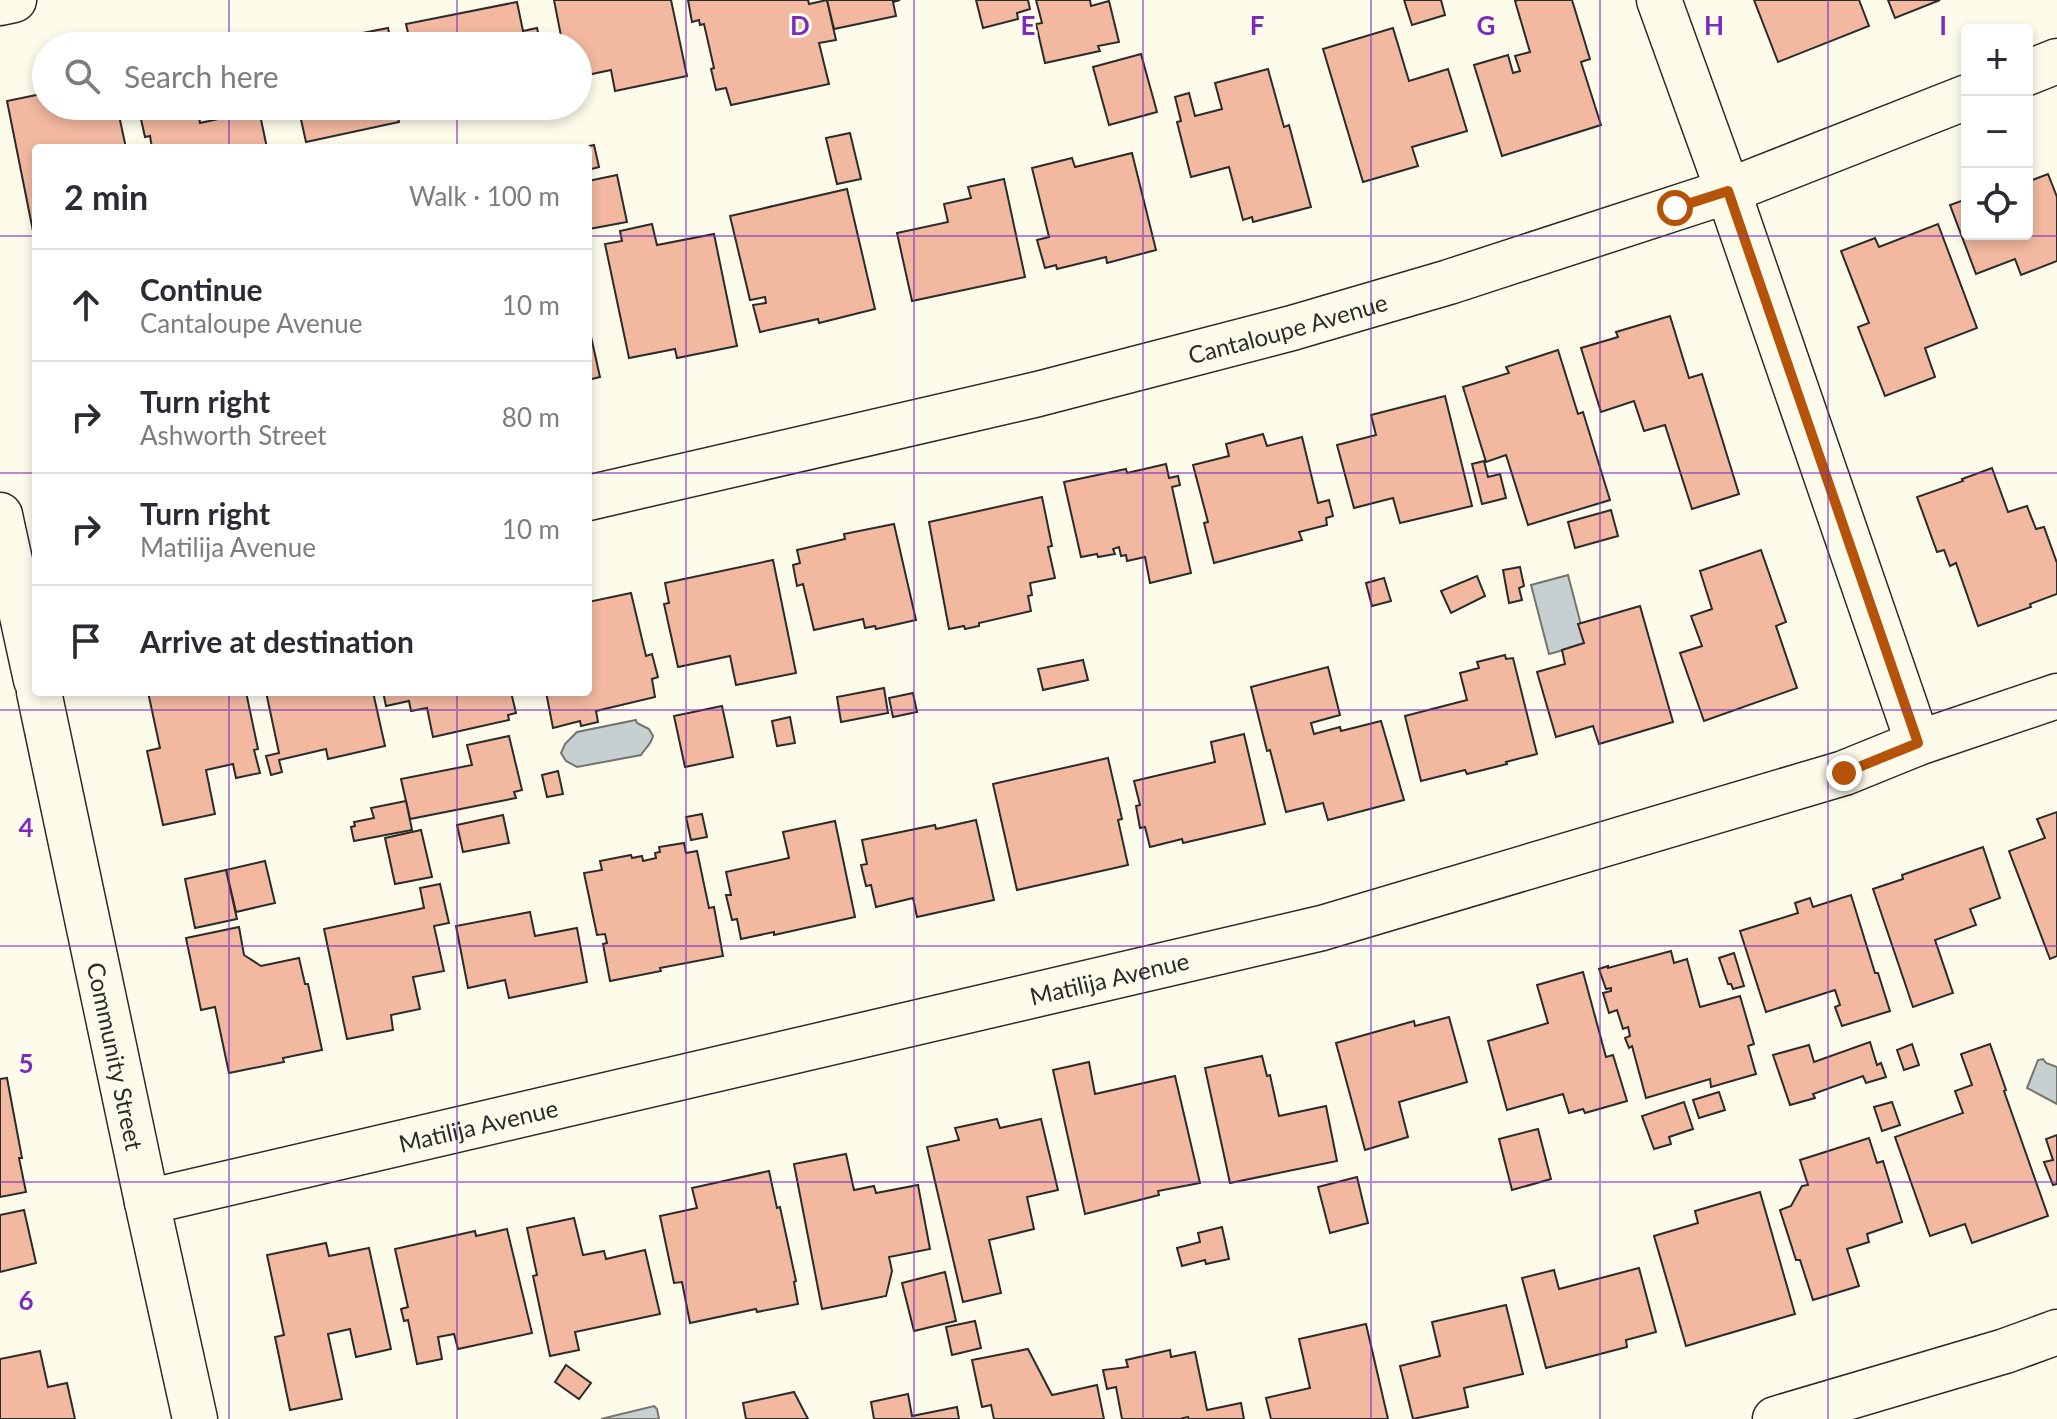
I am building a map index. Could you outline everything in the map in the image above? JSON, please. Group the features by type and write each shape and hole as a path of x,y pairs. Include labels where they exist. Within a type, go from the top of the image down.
{"street":[{"path":"0,3 14,0"},
{"path":"1659,0 1918,743"},
{"path":"2033,71 2057,61"},
{"name":"Cantaloupe Avenue","path":"592,497 1038,394 1292,328 1449,282 1728,191 1961,99"},
{"path":"0,515 30,627"},
{"name":"Community Street","path":"40,696 195,1419"},
{"name":"Matilija Avenue","path":"147,1202 1322,928 1844,773 1918,743 2057,696"},
{"path":"1775,1419 2005,1351 2057,1332"}],"shaded area":[{"path":"1568,575 1586,644 1549,654 1531,585"},
{"path":"636,720 653,736 641,755 577,767 566,761 561,753 577,732"},
{"path":"2043,1059 2057,1067 2057,1104 2027,1088 2038,1060"},
{"path":"654,1406 659,1419 601,1419"}],"building":[{"path":"554,0 671,0 687,76 615,91 611,70 592,74 592,32 560,32"},
{"path":"688,0 808,0 809,4 827,0 836,40 819,43 829,84 731,105 726,88 716,90 704,24 700,25 699,20 692,22"},
{"path":"827,0 900,0 893,2 896,16 834,29"},
{"path":"976,0 1028,0 1030,9 1017,13 1018,19 983,28"},
{"path":"1036,0 1090,0 1091,6 1109,1 1119,42 1098,46 1100,51 1045,63 1036,24 1042,23"},
{"path":"1404,0 1441,0 1445,15 1412,25"},
{"path":"1572,0 1590,59 1581,62 1601,125 1502,156 1474,65 1508,55 1513,73 1520,71 1515,56 1530,52 1515,1"},
{"path":"1754,0 1859,0 1869,26 1778,62"},
{"path":"1888,0 1940,0 1895,18"},
{"path":"517,2 523,31 537,28 538,32 408,32 406,24"},
{"path":"388,28 389,32 368,32"},
{"path":"1393,28 1409,81 1448,69 1467,131 1412,147 1418,166 1363,182 1323,49"},
{"path":"1141,54 1157,112 1109,125 1093,67"},
{"path":"1268,69 1284,127 1289,125 1311,207 1253,222 1252,217 1243,220 1229,167 1191,177 1177,122 1181,121 1175,97 1189,93 1195,116 1222,109 1215,83"},
{"path":"32,96 32,120 120,120 125,144 32,144 32,226 7,101"},
{"path":"141,120 199,120 200,123 261,120 266,144 151,144 150,136 145,137"},
{"path":"301,120 399,120 399,122 306,142"},
{"path":"850,133 861,179 837,184 826,138"},
{"path":"592,145 599,167 592,169"},
{"path":"1132,153 1156,250 1107,263 1106,257 1057,269 1056,265 1045,268 1037,240 1049,237 1032,168 1072,158 1075,167"},
{"path":"2048,174 2057,197 2057,261 2021,275 2015,259 1976,274 1963,240 2033,240 2033,180"},
{"path":"617,175 627,222 592,228 592,180"},
{"path":"1004,179 1025,277 912,301 897,233 948,222 944,204 971,198 968,187"},
{"path":"847,189 875,309 819,323 818,319 760,332 753,305 766,303 765,297 750,300 730,216"},
{"path":"1961,201 1961,234 1950,205"},
{"path":"652,224 657,245 714,234 737,346 677,358 675,349 629,358 605,244 622,241 620,231"},
{"path":"1938,224 1977,328 1925,348 1935,377 1885,396 1858,327 1869,323 1841,251 1875,238 1879,247"},
{"path":"1670,316 1689,378 1702,374 1739,494 1692,509 1665,425 1644,431 1634,401 1601,412 1581,348 1618,337 1616,332"},
{"path":"592,341 600,377 592,379"},
{"path":"1558,350 1578,414 1583,412 1610,500 1528,525 1506,455 1486,462 1463,387 1509,373 1506,367"},
{"path":"1445,396 1472,506 1400,523 1393,498 1354,508 1337,445 1376,435 1371,415"},
{"path":"1263,434 1267,446 1302,437 1318,503 1329,500 1333,516 1326,518 1327,525 1299,532 1302,540 1214,563 1204,523 1208,522 1193,465 1229,456 1226,444"},
{"path":"1484,461 1488,477 1500,474 1506,498 1482,504 1472,464"},
{"path":"1166,464 1169,478 1178,476 1180,485 1172,487 1191,573 1150,583 1145,557 1127,561 1126,555 1121,556 1119,547 1113,549 1115,554 1081,557 1064,482"},
{"path":"1992,468 2008,512 2027,506 2036,529 2044,527 2057,563 2057,594 1978,626 1956,563 1950,566 1944,550 1937,552 1917,497"},
{"path":"1042,497 1055,578 1030,583 1032,595 1028,596 1031,611 979,623 979,626 949,629 929,522"},
{"path":"1611,510 1618,536 1575,548 1568,522"},
{"path":"894,524 916,620 876,629 875,626 865,628 863,619 814,630 803,584 797,586 793,565 800,563 797,550 845,539 844,534"},
{"path":"1761,550 1786,622 1776,626 1797,688 1704,721 1680,653 1702,646 1691,616 1712,609 1700,571"},
{"path":"773,560 796,673 736,685 730,656 678,667 664,604 669,603 665,583"},
{"path":"1520,567 1524,586 1519,588 1522,600 1509,603 1503,570"},
{"path":"1477,576 1485,596 1451,613 1441,591"},
{"path":"1384,578 1391,601 1372,606 1366,583"},
{"path":"631,593 646,656 652,654 658,677 652,679 655,697 596,711 598,722 581,726 580,721 553,728 547,696 592,696 592,601"},
{"path":"1640,606 1673,722 1599,744 1593,726 1556,737 1537,672 1565,664 1562,650 1584,643 1578,624"},
{"path":"1505,655 1506,659 1513,658 1537,754 1467,774 1465,770 1421,781 1405,716 1467,700 1460,673 1479,668 1477,662"},
{"path":"1083,660 1088,680 1043,690 1038,669"},
{"path":"1328,667 1340,715 1311,723 1314,734 1381,721 1404,800 1328,820 1323,803 1286,812 1251,687"},
{"path":"884,688 888,713 841,722 837,697"},
{"path":"913,693 917,712 893,717 889,698"},
{"path":"149,696 247,696 260,773 236,778 233,764 206,770 215,814 163,825 147,751 160,748"},
{"path":"267,696 374,696 385,746 328,759 326,749 279,760 282,772 271,775 266,756 279,753"},
{"path":"384,696 512,696 516,713 508,715 509,720 433,737 427,708 411,711 409,701 386,706"},
{"path":"722,706 733,757 685,767 674,716"},
{"path":"790,717 795,743 777,746 772,721"},
{"path":"1244,734 1265,824 1183,843 1182,839 1150,847 1145,827 1140,828 1136,806 1140,805 1134,781 1215,762 1211,742"},
{"path":"509,736 522,790 514,792 516,798 410,819 401,779 472,765 467,745"},
{"path":"1108,758 1122,819 1118,820 1128,865 1017,890 993,784"},
{"path":"558,771 563,794 547,797 542,775"},
{"path":"406,801 412,830 354,841 351,827 355,826 354,822 374,818 371,808"},
{"path":"2057,812 2057,956 2050,959 2009,851 2045,838 2037,819"},
{"path":"702,814 707,837 691,840 686,817"},
{"path":"503,815 509,843 463,852 457,825"},
{"path":"976,820 994,900 917,917 913,898 876,907 871,885 866,886 861,865 867,864 862,840"},
{"path":"835,821 855,917 741,939 737,919 732,920 726,895 731,895 726,872 789,858 783,832"},
{"path":"421,830 432,877 395,884 385,838"},
{"path":"684,843 686,853 697,851 709,908 714,907 723,956 610,981 603,944 607,943 605,934 597,935 584,873 602,870 600,861 631,855 632,858 642,856 643,861 656,858 659,847"},
{"path":"1983,847 2000,898 1970,909 1976,925 1935,940 1953,993 1913,1007 1873,889 1903,879 1902,875"},
{"path":"265,861 275,903 236,912 226,870"},
{"path":"226,870 237,919 195,928 185,879"},
{"path":"440,884 449,923 434,926 444,971 413,977 420,1009 391,1015 393,1030 347,1039 324,929 424,908 420,888"},
{"path":"1851,895 1890,1011 1842,1026 1835,1007 1840,1005 1835,990 1766,1012 1740,931 1798,913 1795,903 1810,898 1813,907"},
{"path":"530,912 535,936 577,928 587,982 509,998 505,980 468,988 456,926"},
{"path":"239,927 244,955 261,966 299,958 305,984 308,984 322,1050 283,1058 284,1062 229,1073 215,1007 201,1010 186,938"},
{"path":"1671,951 1674,963 1687,959 1700,1007 1740,996 1754,1044 1748,1046 1756,1074 1711,1087 1710,1079 1646,1098 1632,1046 1629,1048 1625,1038 1630,1036 1628,1027 1623,1029 1617,1010 1609,1013 1603,993 1611,991 1611,988 1606,989 1599,969"},
{"path":"1734,953 1744,986 1733,989 1728,984 1719,958"},
{"path":"1583,972 1606,1057 1613,1055 1627,1101 1585,1113 1583,1109 1569,1113 1563,1094 1507,1110 1488,1041 1548,1023 1537,985"},
{"path":"1449,1017 1467,1082 1399,1102 1408,1137 1365,1150 1336,1043 1414,1021 1415,1026"},
{"path":"1870,1042 1877,1065 1881,1063 1886,1077 1866,1083 1863,1076 1813,1094 1815,1098 1790,1105 1773,1055 1809,1045 1814,1062"},
{"path":"1912,1044 1919,1065 1904,1070 1897,1050"},
{"path":"1990,1044 2048,1216 1972,1243 1965,1224 1930,1236 1895,1137 1963,1113 1955,1091 1972,1085 1961,1054"},
{"path":"1262,1056 1267,1076 1270,1075 1279,1116 1326,1106 1337,1161 1230,1183 1205,1068"},
{"path":"1089,1062 1095,1094 1175,1076 1200,1183 1158,1191 1159,1195 1085,1214 1053,1070"},
{"path":"7,1078 26,1192 0,1197 0,1079"},
{"path":"1719,1092 1725,1110 1699,1118 1693,1100"},
{"path":"1684,1102 1693,1129 1669,1137 1671,1144 1654,1149 1642,1116"},
{"path":"1892,1102 1900,1125 1882,1131 1874,1107"},
{"path":"997,1119 1000,1128 1041,1119 1058,1190 1027,1197 1034,1229 989,1240 1001,1293 963,1302 927,1147 959,1140 955,1128"},
{"path":"1538,1129 1551,1179 1512,1190 1499,1139"},
{"path":"2057,1135 2057,1184 2053,1185 2044,1162 2053,1160 2046,1139"},
{"path":"1869,1138 1877,1163 1883,1161 1902,1222 1867,1234 1869,1242 1847,1249 1859,1286 1813,1300 1780,1210 1791,1206 1802,1186 1808,1185 1800,1160"},
{"path":"846,1154 854,1190 874,1186 876,1193 918,1185 930,1249 889,1257 892,1271 886,1296 822,1309 794,1164"},
{"path":"769,1171 777,1208 780,1207 798,1304 690,1323 682,1282 674,1283 660,1216 697,1208 692,1188"},
{"path":"1357,1177 1368,1223 1330,1233 1318,1187"},
{"path":"1760,1192 1795,1314 1686,1346 1654,1236 1698,1223 1695,1211"},
{"path":"24,1210 36,1263 0,1272 0,1215"},
{"path":"574,1218 583,1255 604,1251 606,1259 645,1250 660,1314 575,1332 579,1350 550,1356 533,1276 537,1275 527,1228"},
{"path":"1222,1227 1229,1259 1206,1264 1205,1260 1182,1266 1177,1248 1200,1242 1198,1233"},
{"path":"507,1229 532,1333 458,1349 454,1334 438,1337 442,1359 417,1364 408,1320 404,1321 401,1309 408,1307 395,1249 475,1231 476,1236"},
{"path":"326,1243 329,1256 369,1248 391,1349 356,1357 350,1329 328,1334 342,1399 290,1410 275,1337 284,1335 267,1255"},
{"path":"1639,1268 1656,1332 1626,1340 1627,1347 1546,1368 1522,1278 1554,1270 1559,1289"},
{"path":"945,1272 956,1321 914,1331 902,1283"},
{"path":"1506,1305 1523,1374 1464,1388 1468,1407 1413,1419 1400,1366 1440,1356 1432,1322"},
{"path":"975,1321 981,1348 952,1355 946,1327"},
{"path":"1366,1324 1388,1419 1271,1419 1266,1398 1310,1388 1299,1339"},
{"path":"1028,1349 1052,1395 1097,1385 1104,1419 994,1419 991,1405 982,1407 972,1360"},
{"path":"1170,1350 1171,1357 1195,1352 1207,1410 1241,1403 1244,1419 1122,1419 1116,1387 1107,1389 1103,1370 1128,1367 1126,1360"},
{"path":"40,1351 48,1387 67,1383 75,1419 0,1419 0,1359"},
{"path":"566,1365 591,1383 579,1399 555,1382"},
{"path":"794,1392 808,1419 746,1419 743,1403"},
{"path":"908,1394 912,1416 957,1407 959,1419 874,1419 871,1402"}],"route":[{"path":"1675,208 1728,191 1918,743 1844,773"}]}
